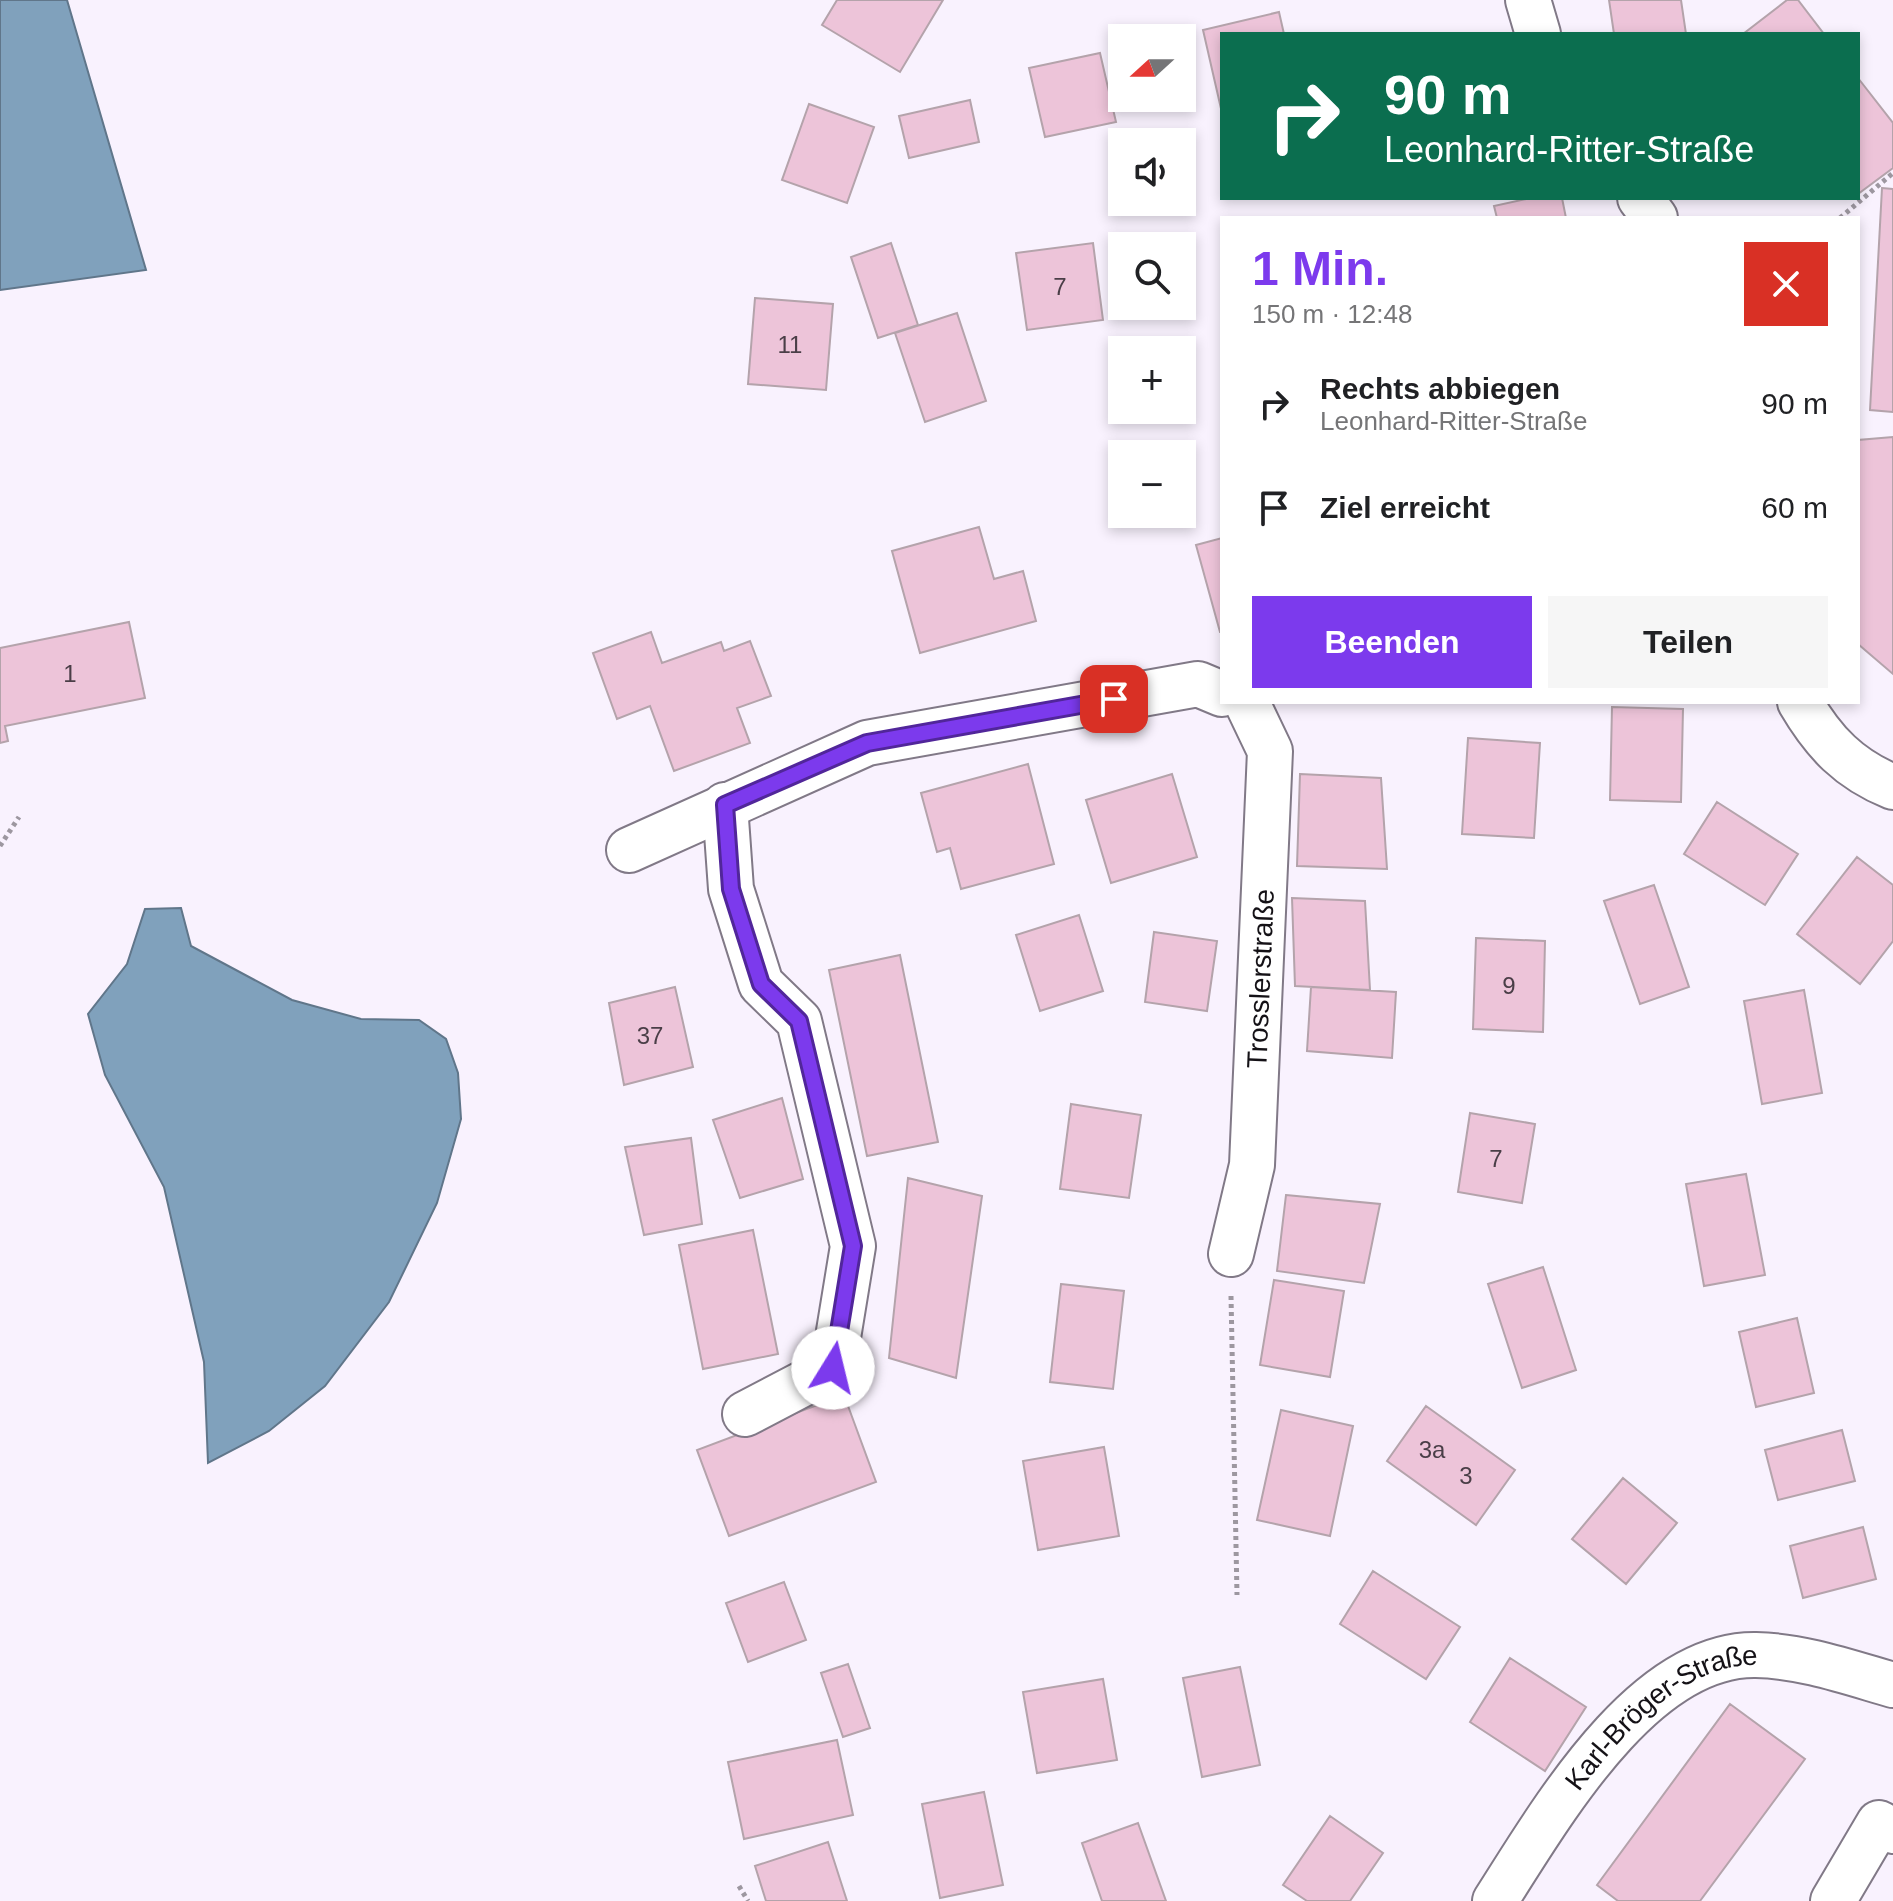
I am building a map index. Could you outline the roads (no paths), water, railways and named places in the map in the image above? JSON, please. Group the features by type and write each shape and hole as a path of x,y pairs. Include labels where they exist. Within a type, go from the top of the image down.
{"street":[{"path":"1528,0 1537,32"},
{"path":"629,850 867,743 909,733 1198,684 1220,692"},
{"name":"Trosslerstraße","path":"1231,1254 1252,1165 1270,751 1245,704"},
{"path":"1801,704 1835,752 1865,776 1893,787"},
{"path":"725,805 731,889 761,984 799,1021 853,1246 833,1368 745,1414"},
{"name":"Karl-Bröger-Straße","path":"1495,1901 1549,1818 1622,1722 1705,1665 1753,1655 1805,1659 1893,1685"},
{"path":"1833,1901 1879,1823 1893,1831"}],"water":[{"path":"0,0 67,0 146,270 0,290"},
{"path":"181,908 191,946 292,1000 361,1019 419,1020 446,1039 458,1073 461,1119 437,1203 389,1302 325,1386 269,1431 208,1463 204,1362 164,1187 105,1075 88,1014 127,964 145,909"}]}
